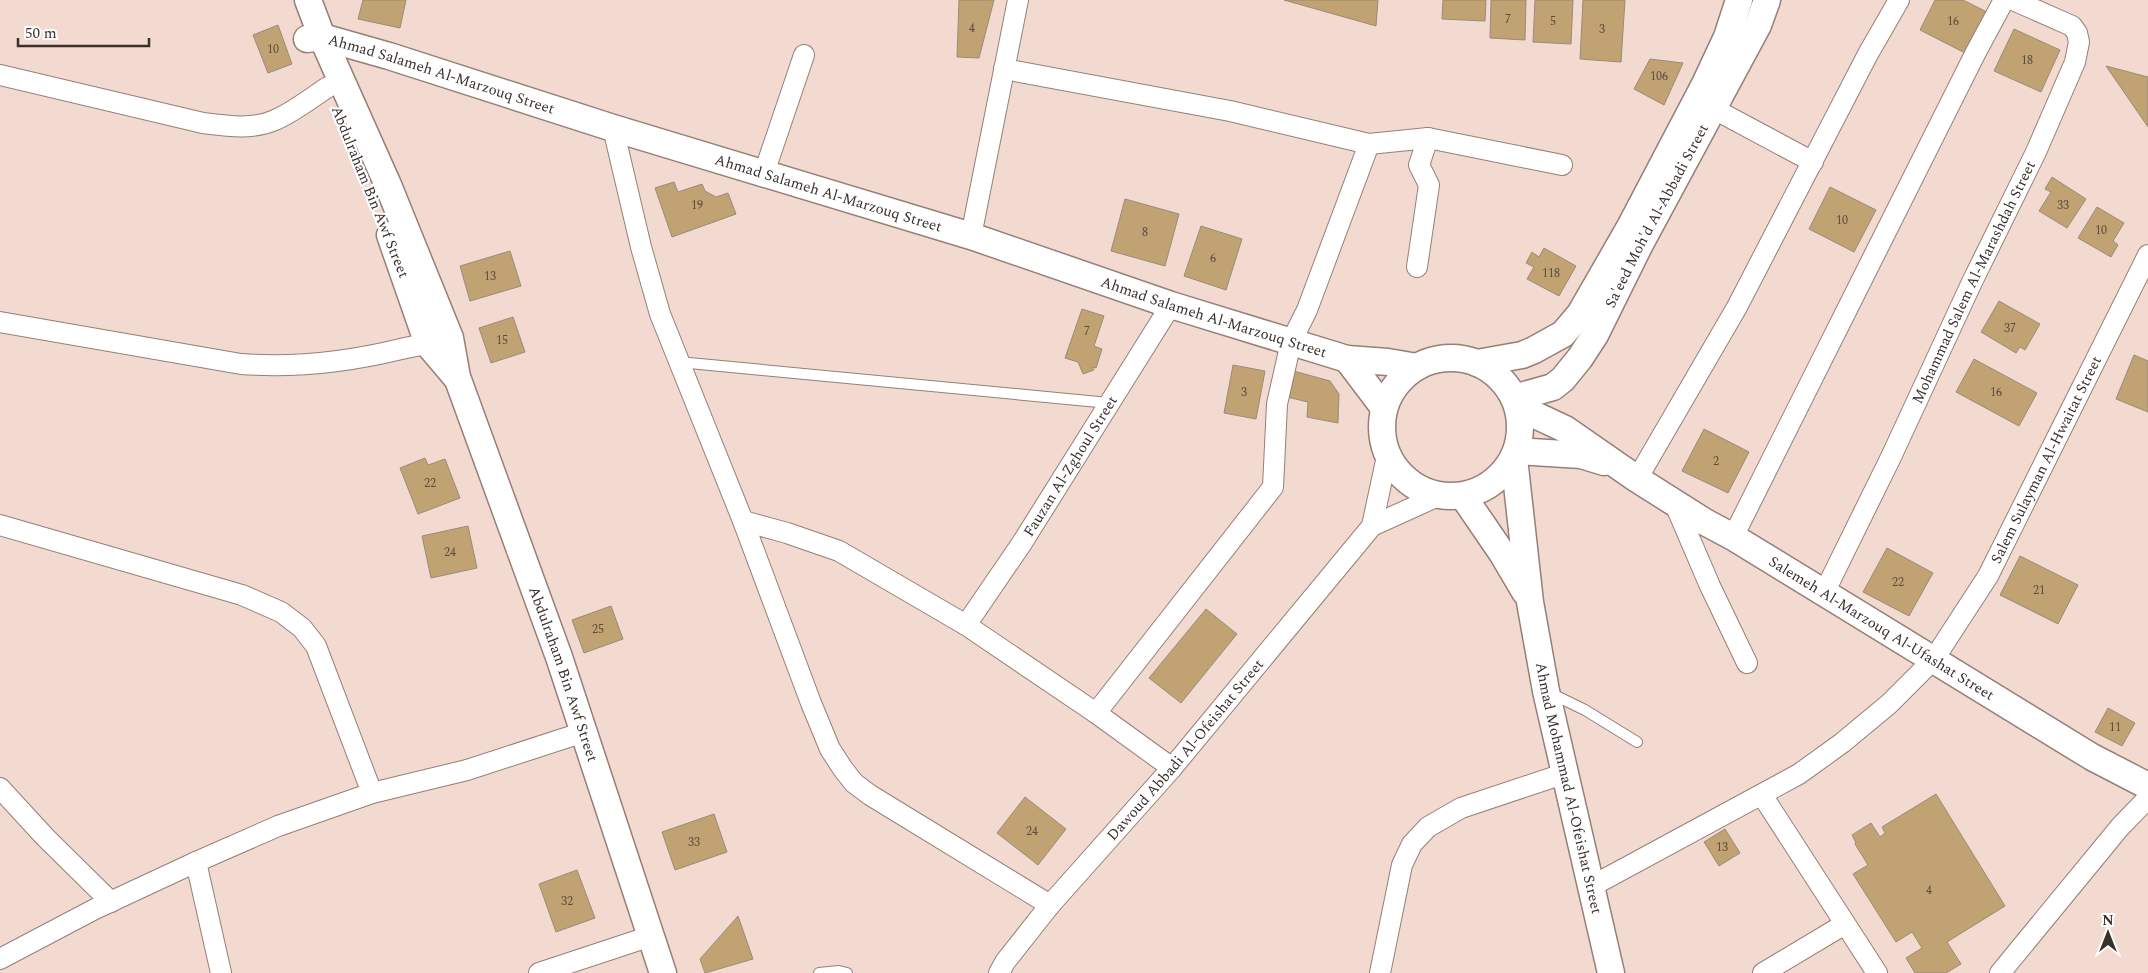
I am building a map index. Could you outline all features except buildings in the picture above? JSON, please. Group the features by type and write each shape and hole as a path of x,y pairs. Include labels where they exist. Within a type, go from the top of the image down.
{"street":[{"name":"Abdulraham Bin Awf Street","path":"292,0 315,38 388,185 439,341"},
{"name":"Abdulraham Bin Awf Street","path":"308,0 315,38 328,87 457,378 559,657 619,833 663,973"},
{"path":"971,236 1018,0"},
{"name":"Sa'eed Moh'd Al-Abbadi Street","path":"1477,363 1522,355 1534,350 1563,334 1580,314 1630,227 1705,84 1727,37 1739,0"},
{"name":"Sa'eed Moh'd Al-Abbadi Street","path":"1516,403 1553,387 1564,379 1595,335 1640,244 1758,25 1768,0"},
{"path":"1627,473 1737,307 1868,54 1899,0"},
{"path":"1733,537 1958,87 2004,0"},
{"name":"Mohammad Salem Al-Marashdah Street","path":"1824,593 2036,152 2075,62 2079,42 2072,26 2013,0"},
{"name":"Ahmad Salameh Al-Marzouq Street","path":"315,38 971,236 1171,305 1347,359 1388,362 1417,367"},
{"path":"764,173 804,55"},
{"path":"1004,69 1230,111 1369,144 1428,138 1562,165"},
{"path":"0,74 203,122 232,126 254,125 275,120 328,87"},
{"path":"1714,109 1813,162"},
{"path":"613,128 644,257 660,314 743,521 830,749 842,769 854,783 870,795 1050,905"},
{"path":"1417,267 1429,185 1419,165 1428,138"},
{"path":"1096,713 1273,486 1277,404 1291,342 1307,310 1369,144"},
{"name":"Salem Sulayman Al-Hwaitat Street","path":"1592,886 1799,774 1842,743 1889,704 1934,659 1988,576 2147,258"},
{"name":"Fauzan Al-Zghoul Street","path":"966,626 1022,543 1171,305"},
{"path":"0,322 241,364 275,367 348,360 439,341"},
{"path":"1446,358 1462,359 1477,363 1499,377 1516,403 1521,422 1520,437 1515,455 1498,479 1488,486 1450,496 1424,492 1401,476 1387,456 1382,438 1384,408 1396,384 1417,367 1431,361 1446,358"},
{"name":"Ahmad Salameh Al-Marzouq Street","path":"1347,359 1384,408"},
{"name":"Salemeh Al-Marzouq Al-Ufashat Street","path":"1516,403 1565,429 1627,473 1879,628 1934,659 2076,748 2148,786"},
{"name":"Salemeh Al-Marzouq Al-Ufashat Street","path":"1515,455 1581,455 1627,473"},
{"name":"Ahmad Mohammad Al-Ofeishat Street","path":"1515,455 1530,602 1546,691 1611,973"},
{"name":"Dawoud Abbadi Al-Ofeishat Street","path":"999,973 1005,962 1050,905 1172,768 1372,526 1387,456"},
{"name":"Ahmad Mohammad Al-Ofeishat Street","path":"1450,496 1502,553 1530,602"},
{"name":"Dawoud Abbadi Al-Ofeishat Street","path":"1372,526 1450,496"},
{"path":"1674,502 1710,586 1747,664"},
{"path":"743,521 787,533 839,552 966,626 1096,713 1172,768"},
{"path":"0,525 242,595 281,612 302,628 316,646 372,793"},
{"path":"0,959 111,902 278,826 372,793 467,770 584,732"},
{"path":"1380,973 1402,865 1412,844 1428,827 1462,808 1566,773"},
{"path":"0,788 76,869 111,902"},
{"path":"1762,795 1877,973"},
{"path":"2000,973 2120,827 2148,798"},
{"path":"196,862 221,973"},
{"path":"1763,973 1845,924"},
{"path":"539,973 651,936"}],"lane":[{"path":"679,362 1109,403"},
{"path":"1546,691 1586,710 1638,742"},
{"path":"819,973 839,971 847,973"}]}
